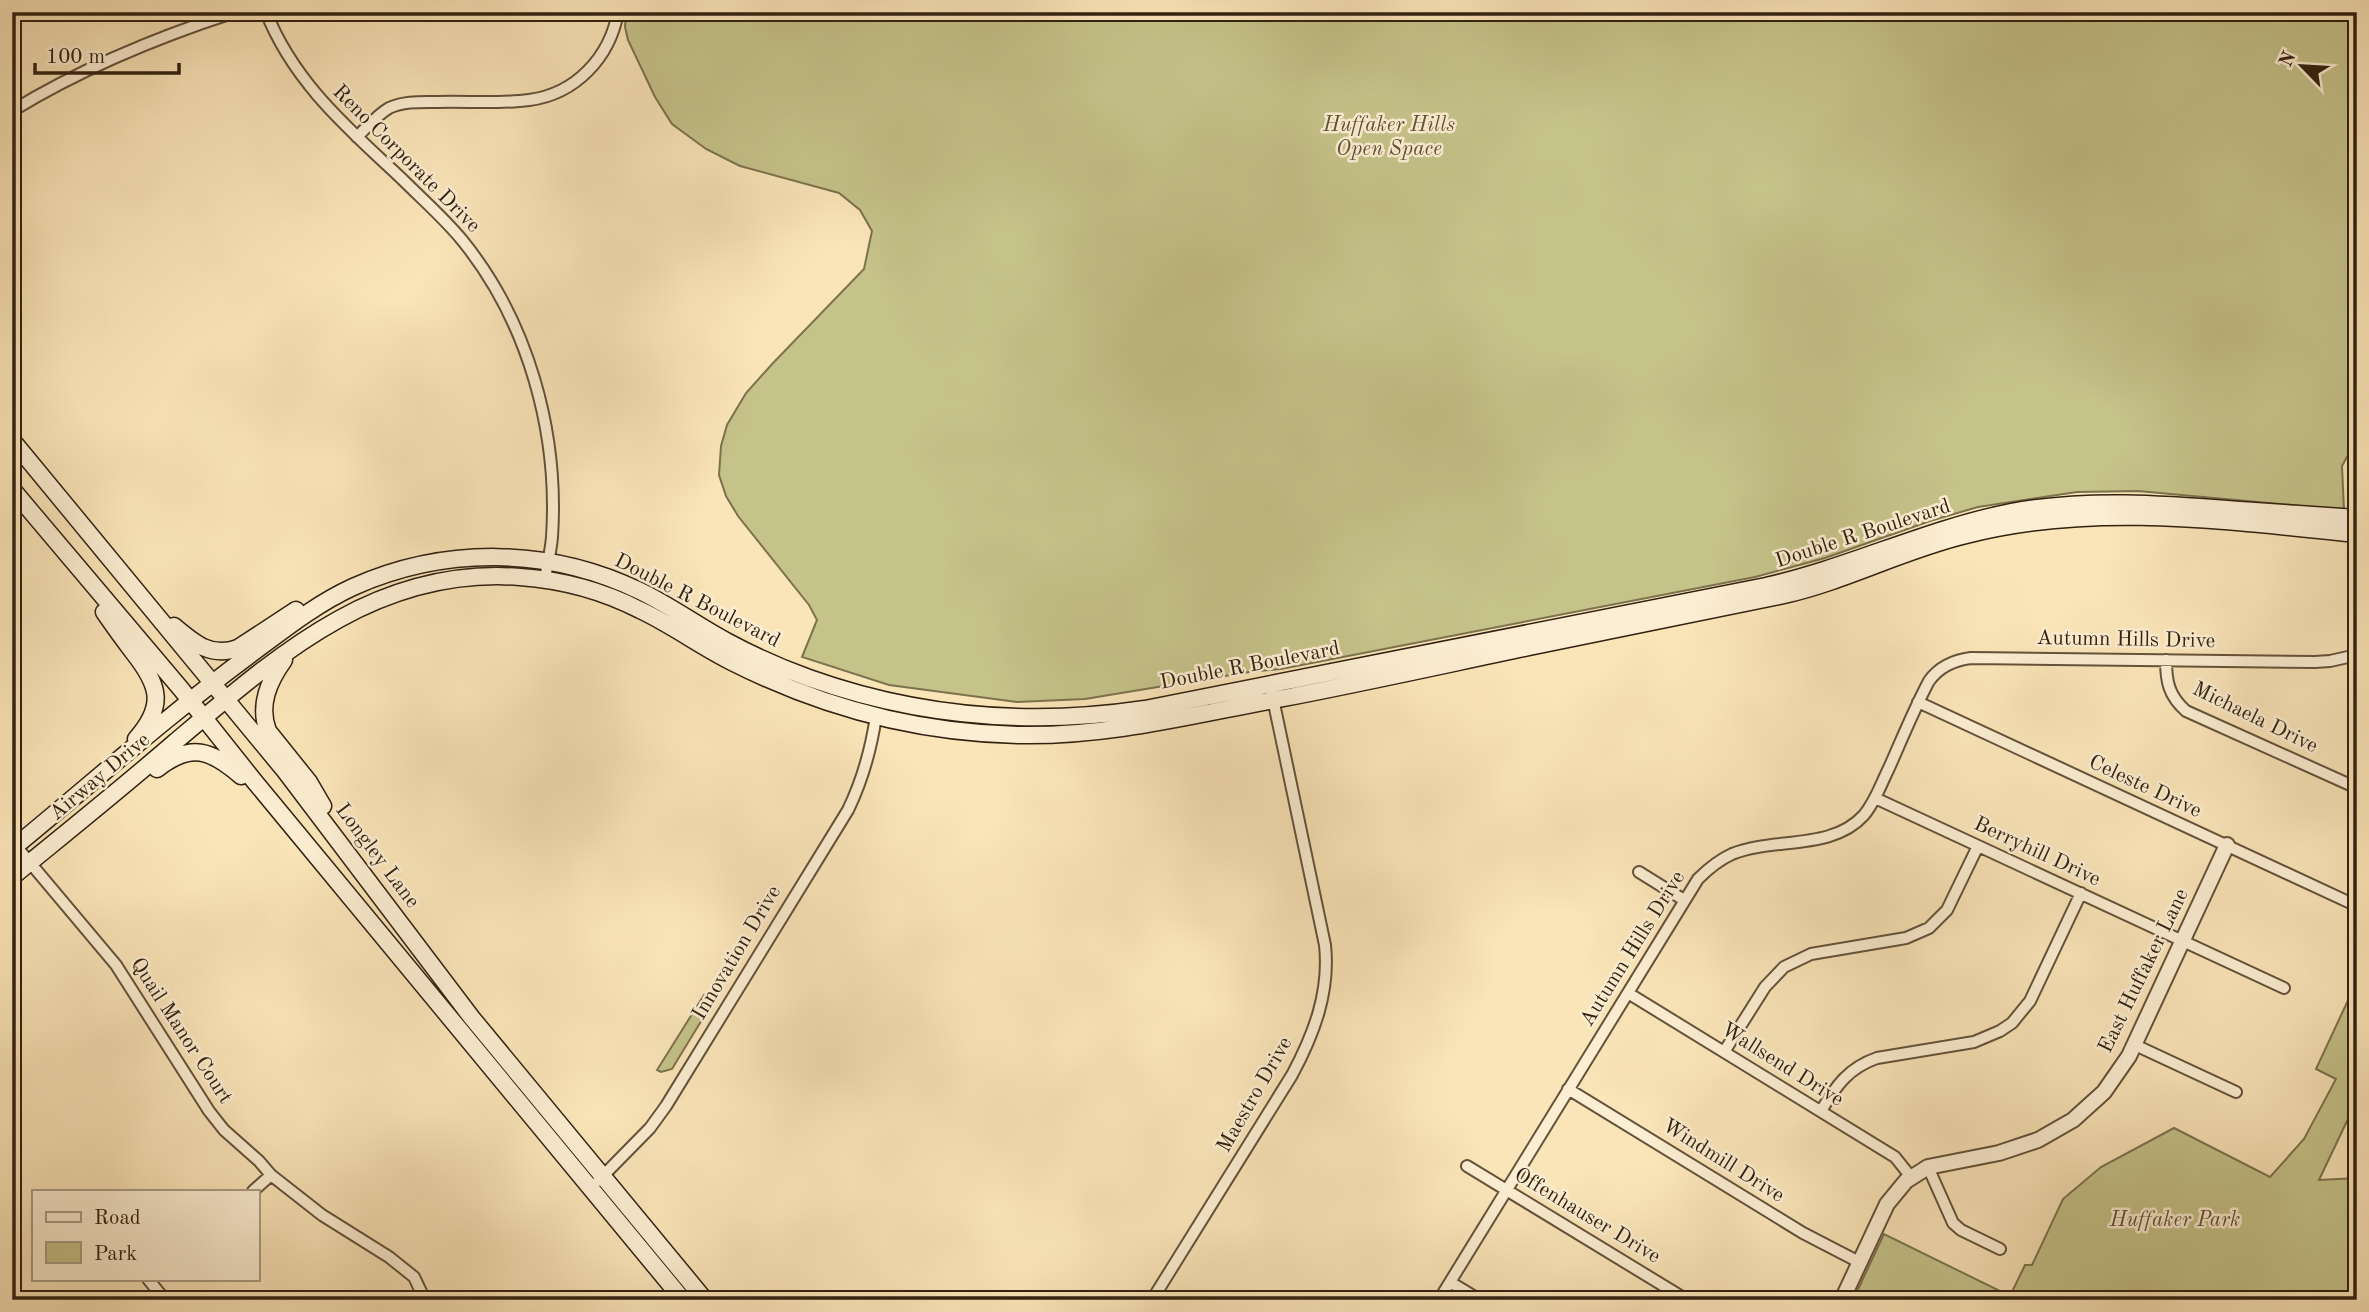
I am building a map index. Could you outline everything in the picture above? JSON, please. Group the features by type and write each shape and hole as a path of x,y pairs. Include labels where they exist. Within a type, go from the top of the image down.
{"main road":[{"name":"Longley Lane","path":"12,440 145,601 278,809 683,1300"},
{"name":"Longley Lane","path":"12,489 69,556 202,692 336,837 472,1018 705,1300"},
{"name":"Double R Boulevard","path":"215,709 298,645 346,614 415,586 469,576 545,579 583,587 651,615 715,653 771,681 827,702 876,716 956,730 1013,735 1060,734 1167,722 1271,692 1777,584 1825,572 1953,526 2033,509 2132,503 2357,517"},
{"name":"Double R Boulevard","path":"202,692 303,615 331,598 389,573 444,559 504,556 578,568 621,582 728,642 782,668 852,692 916,708 1000,718 1087,716 1271,692 1805,590 1943,541 2032,521 2105,515 2149,516 2357,534"},
{"path":"69,556 76,574 145,668 153,681 155,691 156,703 149,722 107,771"},
{"path":"145,601 196,645 219,652 238,648 291,611 331,598"},
{"path":"298,645 272,680 264,700 264,721 268,731 309,782 336,837"},
{"name":"Airway Drive","path":"14,847 202,692"},
{"name":"Airway Drive","path":"12,877 215,709"},
{"path":"67,832 97,819 170,760 180,754 192,752 214,755 225,762 278,809"}],"street":[{"path":"12,111 87,70 235,12"},
{"name":"Reno Corporate Drive","path":"266,12 300,74 325,106 462,240 493,285 519,334 538,394 547,434 552,494 552,538 545,579"},
{"path":"357,137 389,108 406,103 530,100 556,93 579,80 593,67 613,35 618,12"},
{"name":"Autumn Hills Drive","path":"1439,1300 1698,879 1720,860 1747,849 1830,835 1862,817 1875,798 1933,675 1960,660 2322,662 2357,655"},
{"name":"Michaela Drive","path":"2166,660 2168,686 2178,704 2186,710 2357,788"},
{"name":"Maestro Drive","path":"1152,1300 1292,1075 1310,1038 1322,1000 1326,975 1325,945 1271,692"},
{"name":"Celeste Drive","path":"1918,702 2357,905"},
{"name":"Innovation Drive","path":"592,1188 650,1128 666,1106 848,810 869,757 876,716"},
{"name":"Berryhill Drive","path":"1875,798 2284,988"},
{"name":"East Huffaker Lane","path":"1842,1300 1887,1203 1895,1191 1911,1177 1928,1167 2018,1148 2055,1132 2104,1092 2118,1075 2135,1045 2227,845"},
{"path":"1724,1052 1765,986 1784,967 1811,954 1906,938 1929,928 1947,910 1978,846"},
{"name":"Quail Manor Court","path":"14,847 82,922 116,965 209,1111 224,1130 271,1175 321,1214 389,1257 414,1277 425,1300"},
{"path":"1639,872 1685,900"},
{"path":"1821,1111 1843,1078 1864,1062 1974,1042 2012,1023 2030,1001 2081,893"},
{"name":"Wallsend Drive","path":"1628,993 1895,1157 1911,1177"},
{"path":"2135,1045 2236,1091"},
{"name":"Windmill Drive","path":"1568,1089 1803,1233 1859,1262"},
{"name":"Offenhauser Drive","path":"1467,1166 1687,1300"},
{"path":"1928,1167 1953,1223 1961,1230 2000,1249"},
{"path":"254,1190 271,1175"},
{"path":"149,1280 165,1300"},
{"path":"1450,1282 1479,1300"}],"green space":[{"name":"Huffaker Hills Open Space","path":"626,12 2357,12 2357,439 2342,466 2344,510 2138,491 2077,492 1978,507 1825,558 1755,577 1281,669 1085,699 1017,702 889,685 802,657 817,620 809,605 738,516 726,496 719,475 721,446 727,425 746,393 864,269 872,231 860,210 839,193 740,166 706,149 672,124 655,97 628,40"},
{"name":"Huffaker Park","path":"2357,981 2357,1100 2319,1180 2357,1178 2357,1300 1853,1300 1884,1234 2010,1296 2025,1265 2032,1265 2063,1199 2101,1167 2174,1128 2270,1177 2304,1139 2336,1079 2316,1069"},
{"path":"704,995 714,1000 672,1069 661,1072 657,1070"}]}
